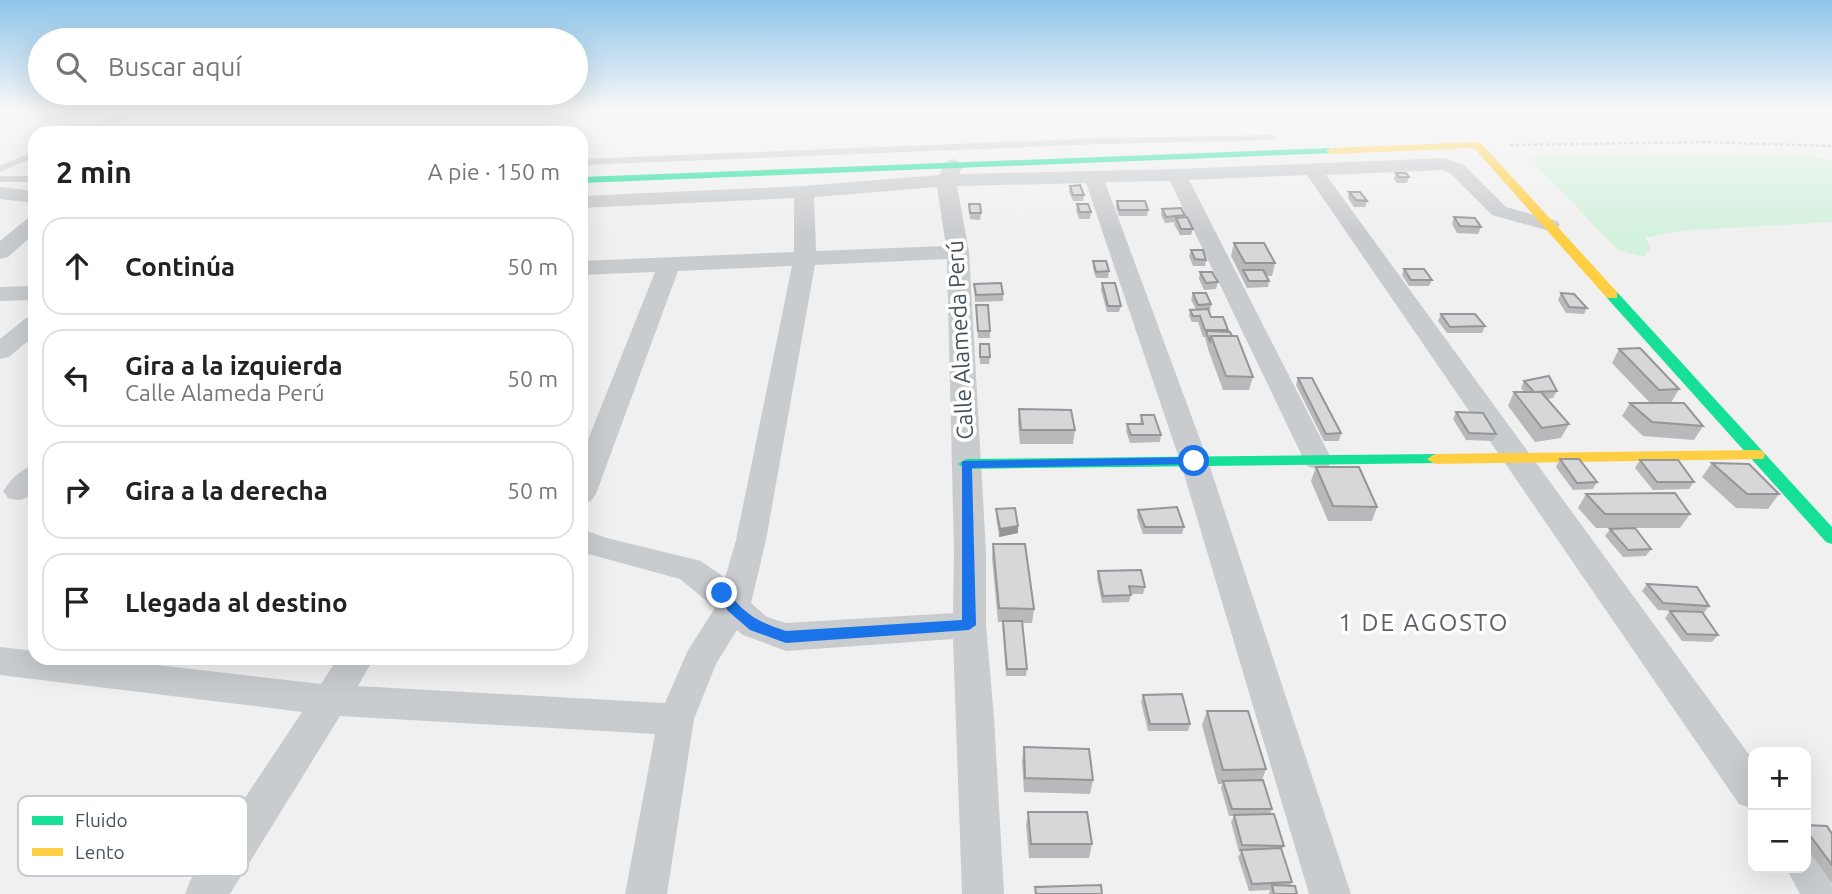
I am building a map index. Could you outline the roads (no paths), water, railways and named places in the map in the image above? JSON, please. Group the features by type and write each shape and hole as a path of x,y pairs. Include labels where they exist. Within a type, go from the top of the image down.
{"street":[{"path":"588,180 950,173 1369,151"},
{"path":"1482,151 1832,538"},
{"path":"588,202 804,192 950,173 1177,175 1445,164 1457,169 1499,211 1550,225"},
{"path":"1313,170 1748,784"},
{"name":"Calle Alameda Perú","path":"950,173 958,253 967,464 969,625 976,717 983,894"},
{"path":"1177,175 1318,460"},
{"path":"1093,176 1194,461 1330,894"},
{"path":"3,188 28,195"},
{"path":"646,894 676,719 699,660 733,607 751,540 804,257 804,192"},
{"path":"0,230 28,226"},
{"path":"0,252 28,229"},
{"path":"588,268 804,257 958,253"},
{"path":"588,475 668,264"},
{"path":"0,294 28,293"},
{"path":"0,352 28,329"},
{"path":"967,464 1757,455"},
{"path":"588,543 690,569 722,593 733,607 755,626 786,637 969,625"},
{"path":"0,661 28,664"},
{"path":"33,665 331,701 676,719"},
{"path":"248,829 353,665"},
{"path":"1811,873 1825,894"},
{"path":"206,894 218,876"}],"lane":[{"path":"588,162 861,151"},
{"path":"0,169 28,157"},
{"path":"3,188 28,182"},
{"path":"3,188 28,182"}],"district":[{"name":"1 DE AGOSTO","path":"1424,623"}]}
